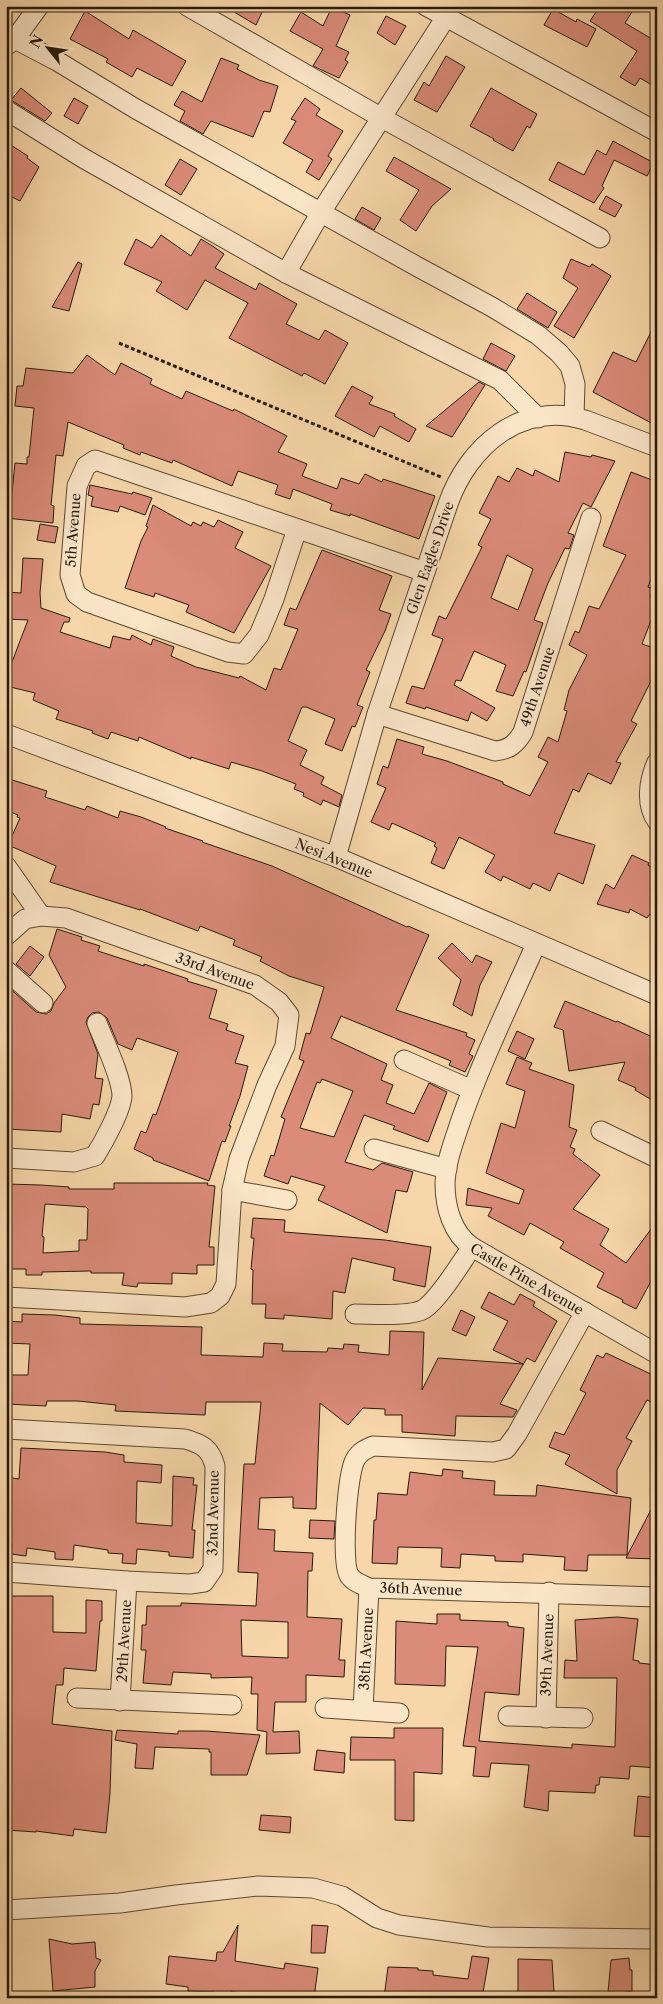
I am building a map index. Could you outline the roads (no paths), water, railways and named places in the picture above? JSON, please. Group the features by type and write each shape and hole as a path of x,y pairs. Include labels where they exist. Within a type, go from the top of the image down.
{"street":[{"path":"39,6 10,42 57,61 136,109 418,267 492,306 538,336 560,354 570,366 575,384 574,417"},
{"path":"187,6 382,118 600,238"},
{"path":"426,6 657,132"},
{"path":"286,273 321,212 446,17"},
{"path":"6,110 83,158 286,273 500,380 538,418"},
{"name":"Glen Eagles Drive","path":"336,857 377,714 455,484 474,456 501,430 528,419 538,418 574,417 657,447"},
{"name":"5th Avenue","path":"297,530 274,599 259,635 244,654 228,652 87,602 76,594 70,575 77,486 86,466 95,460 425,572"},
{"name":"49th Avenue","path":"377,714 495,751 508,748 518,742 523,732 590,518"},
{"name":"Nesi Avenue","path":"6,734 336,857 657,995"},
{"path":"657,762 651,774 650,802 652,814 657,821"},
{"path":"6,866 41,916"},
{"name":"33rd Avenue","path":"6,936 25,919 41,916 66,918 255,985 280,1002 289,1016 285,1046 267,1085 239,1159 232,1190 226,1284 220,1296 211,1303 185,1307 6,1297"},
{"name":"Castle Pine Avenue","path":"536,944 472,1090 449,1156 445,1182 447,1204 452,1222 461,1240 472,1247 585,1312 655,1347"},
{"path":"6,970 43,1003"},
{"path":"6,1158 74,1162 95,1156 108,1135 122,1097 119,1081 97,1022"},
{"path":"404,1060 472,1090"},
{"path":"602,1132 657,1158"},
{"path":"374,1149 447,1169"},
{"path":"232,1190 288,1200"},
{"path":"355,1314 397,1315 423,1310 434,1299 472,1247"},
{"name":"36th Avenue","path":"585,1312 518,1434 506,1449 493,1452 373,1446 363,1450 355,1460 349,1480 346,1558 349,1575 369,1588 549,1592 657,1597"},
{"name":"32nd Avenue","path":"6,1429 185,1439 198,1443 212,1454 215,1466 213,1569 204,1582 127,1582 6,1572"},
{"name":"29th Avenue","path":"120,1701 127,1582"},
{"name":"38th Avenue","path":"363,1710 369,1588"},
{"name":"39th Avenue","path":"546,1718 549,1592"},
{"name":"29th Avenue","path":"77,1698 232,1705"},
{"name":"38th Avenue","path":"325,1708 399,1713"},
{"path":"508,1716 583,1718"},
{"path":"6,1910 120,1903 258,1886 313,1888 342,1896 377,1918 399,1925 488,1937 657,1940"}]}
